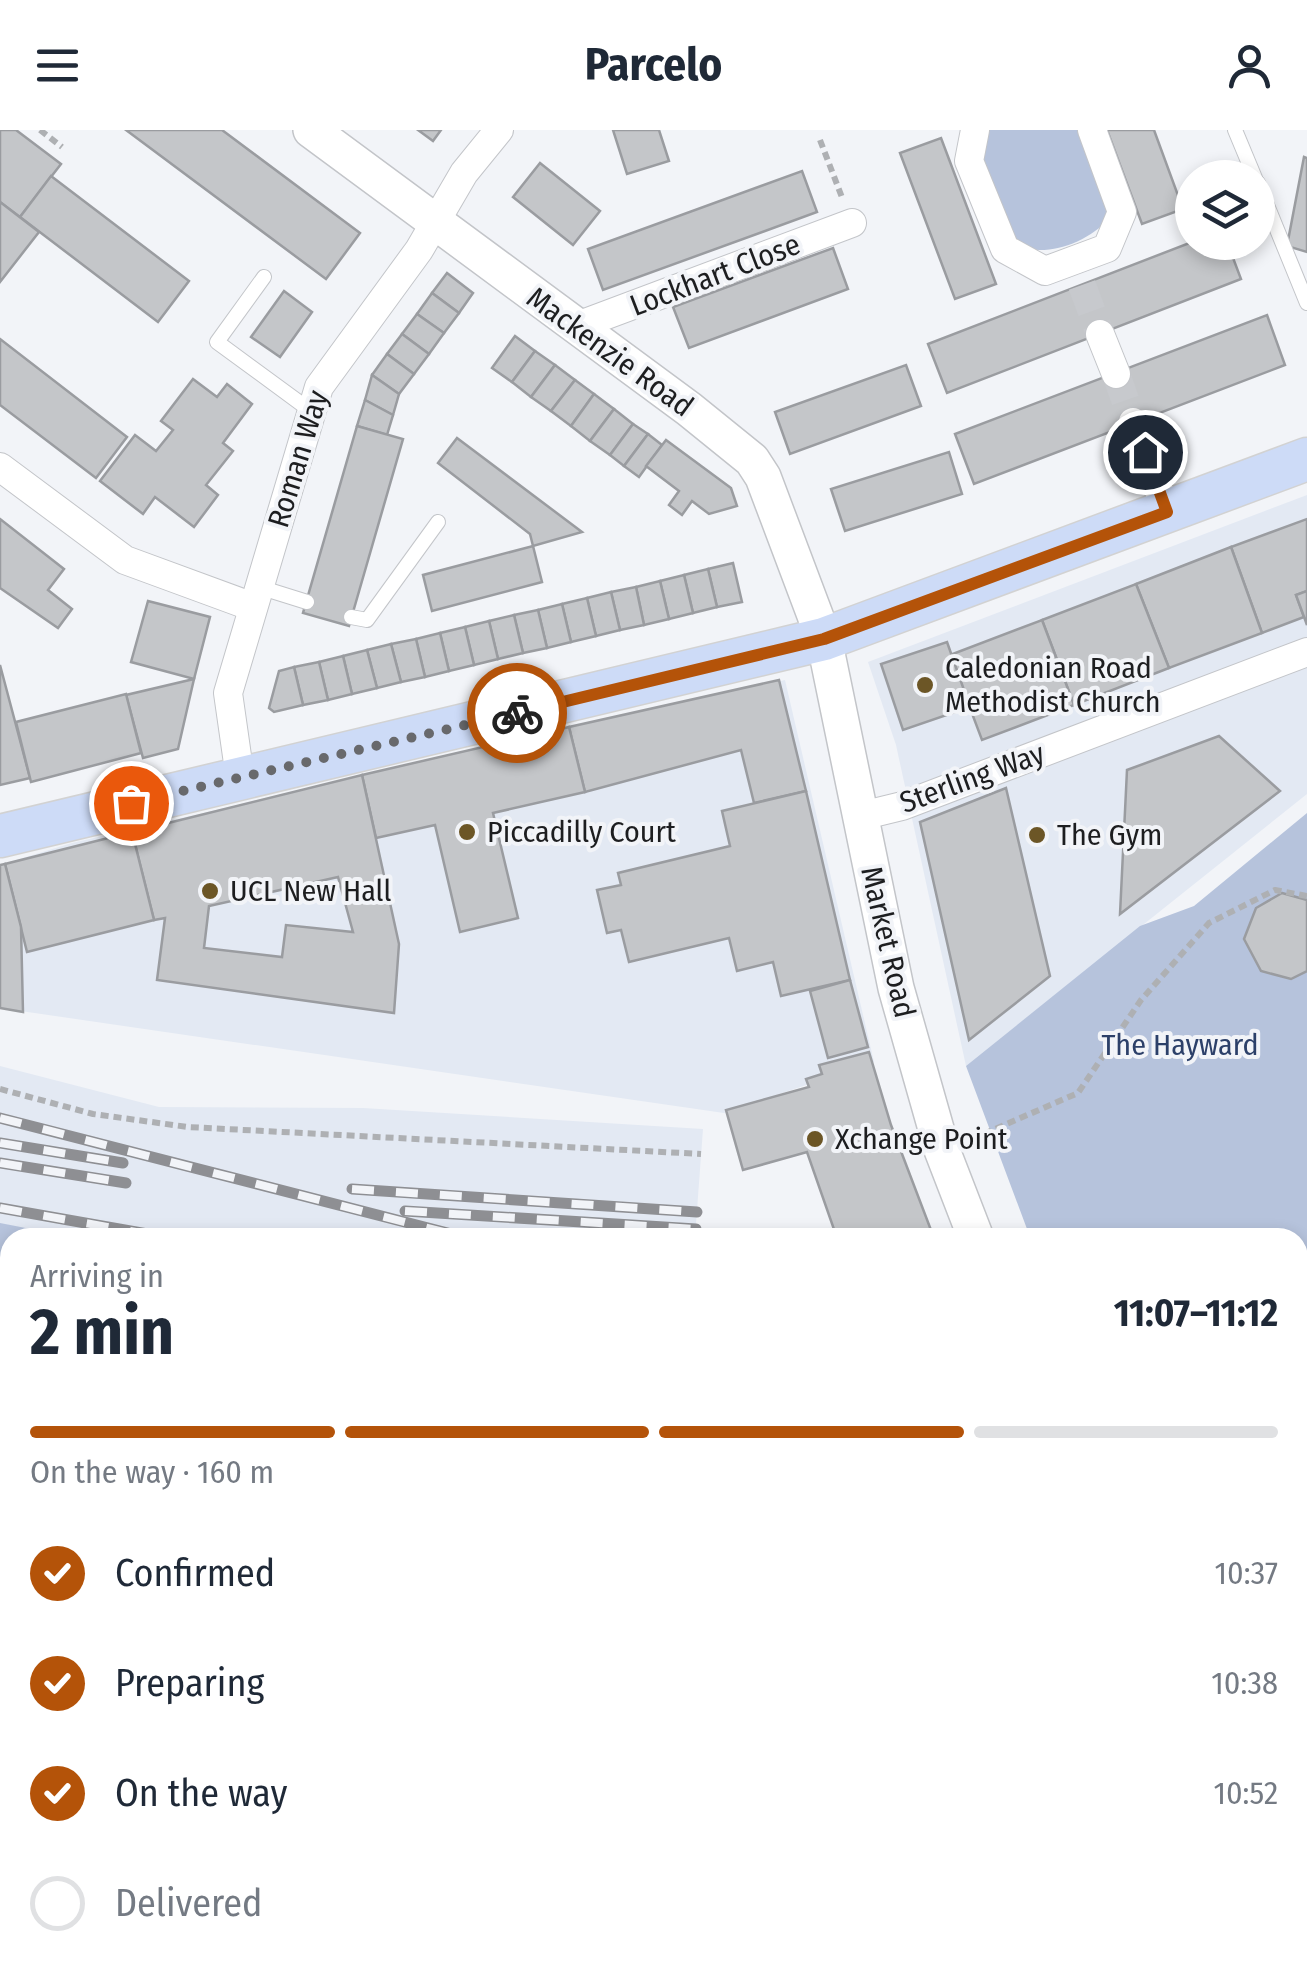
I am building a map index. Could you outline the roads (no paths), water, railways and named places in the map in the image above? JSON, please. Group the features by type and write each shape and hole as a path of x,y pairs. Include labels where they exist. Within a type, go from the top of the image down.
{"main road":[{"path":"0,836 824,639 1307,459"}],"street":[{"name":"Mackenzie Road","path":"311,130 752,460 796,556 824,639"},
{"name":"Roman Way","path":"240,777 228,692 311,411 336,358 411,262 464,172 498,130"},
{"path":"974,130 969,161 1005,249 1045,270 1077,273 1108,248 1122,212 1092,130"},
{"name":"Lockhart Close","path":"577,326 852,223"},
{"path":"1100,334 1116,374"},
{"path":"1133,422 1167,512"},
{"path":"0,467 125,560 256,597"},
{"name":"Market Road","path":"824,639 896,988 922,1082 973,1228"},
{"name":"Sterling Way","path":"861,816 902,806 1307,652"}],"lane":[{"path":"1235,130 1248,160"},
{"path":"1275,225 1307,302"},
{"path":"264,278 217,342 311,411"},
{"path":"352,617 367,620 438,522"},
{"path":"256,597 307,602"}],"tunnel":[{"path":"1082,285 1100,334"},
{"path":"1116,374 1133,422"}],"railway":[{"path":"0,1118 428,1228"},
{"path":"0,1143 123,1163"},
{"path":"0,1163 126,1183"},
{"path":"352,1189 697,1212"},
{"path":"0,1208 113,1228"},
{"path":"405,1211 680,1228"}],"place":[{"name":"Caledonian Road Methodist Church","path":"925,685"},
{"name":"Piccadilly Court","path":"467,832"},
{"name":"The Gym","path":"1037,835"},
{"name":"UCL New Hall","path":"210,891"},
{"name":"Xchange Point","path":"815,1139"}],"park label":[{"name":"The Hayward","path":"1180,1045"}]}
